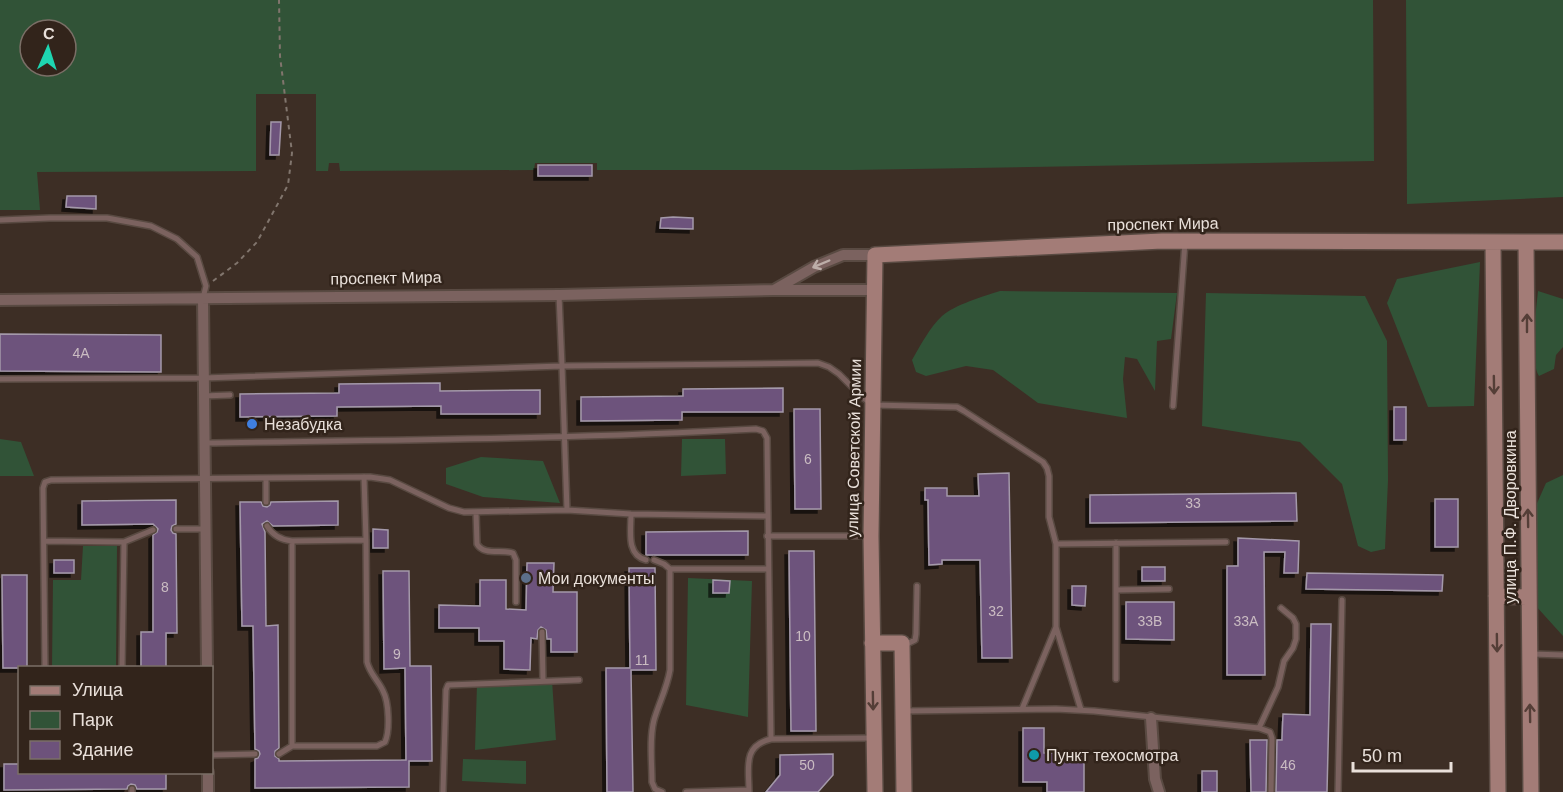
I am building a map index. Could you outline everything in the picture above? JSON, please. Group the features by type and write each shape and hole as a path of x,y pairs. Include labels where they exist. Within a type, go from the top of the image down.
{"street":[{"name":"проспект Мира","path":"773,290 814,267 843,255 1162,241 1563,242"},
{"name":"улица П.Ф. Дворовкина","path":"1493,242 1498,792"},
{"name":"улица П.Ф. Дворовкина","path":"1526,242 1531,792"},
{"name":"улица Советской Армии","path":"874,792 871,536 875,255"},
{"name":"проспект Мира","path":"0,300 874,290"},
{"path":"203,298 207,666"},
{"path":"1496,596 1529,597"},
{"path":"872,643 902,643 904,792"},
{"path":"1151,718 1155,779 1159,792"},
{"path":"208,774 208,792"}],"lane":[{"path":"0,220 107,218 151,226 177,239 197,257 206,286 203,298"},
{"path":"1173,406 1185,241"},
{"path":"559,295 567,510"},
{"path":"0,379 203,378 562,366 818,363 839,374 873,405 957,407 1043,462 1049,476 1049,517 1056,544 1056,627 1081,710"},
{"path":"204,396 230,395"},
{"path":"204,443 564,437 756,429 763,431 767,438 771,739"},
{"path":"45,666 43,488 45,482 51,480 364,477 390,480 449,508 464,512 567,510 631,514 767,516"},
{"path":"279,754 292,746 377,746 385,742 388,735 387,701 384,691 370,672 367,662 364,477"},
{"path":"266,478 266,502"},
{"path":"476,512 479,548 484,551 507,551 513,554 516,560 516,602"},
{"path":"631,514 632,549 634,555 646,560"},
{"path":"267,526 276,537 292,542 366,540"},
{"path":"176,529 206,529"},
{"path":"44,541 124,542 153,530"},
{"path":"767,536 871,536"},
{"path":"122,666 124,542"},
{"path":"292,542 292,746"},
{"path":"1056,544 1226,542"},
{"path":"1116,543 1116,680"},
{"path":"654,560 670,569 768,569"},
{"path":"662,792 655,789 652,782 652,731 669,680 670,569"},
{"path":"902,643 915,640 916,586"},
{"path":"1116,590 1169,589"},
{"path":"1338,792 1342,600"},
{"path":"1259,728 1278,687 1284,661 1296,639 1296,624 1293,618 1281,608"},
{"path":"1023,709 1056,627"},
{"path":"542,632 543,681"},
{"path":"1529,654 1563,655"},
{"path":"442,792 448,685 579,680"},
{"path":"903,711 1081,710 1259,728 1270,732 1272,738 1271,792"},
{"path":"687,792 749,791 750,753 761,741 873,738"},
{"path":"213,755 255,754"}],"path":[{"path":"206,286 237,263 257,243 288,185 292,153 280,56 279,0"}],"green space":[{"path":"0,0 1373,0 1374,161 853,170 597,170 597,163 535,163 534,170 340,171 339,163 329,163 328,171 316,171 316,94 256,94 256,171 37,172 40,210 0,210"},
{"path":"1406,0 1563,0 1563,197 1407,204"},
{"path":"1480,262 1474,406 1428,407 1387,303 1397,279"},
{"path":"1000,291 1177,293 1171,339 1157,341 1155,391 1137,359 1125,357 1123,379 1127,418 1038,403 993,370 966,366 926,376 916,372 912,360 929,331 942,316 961,305"},
{"path":"1538,291 1563,299 1563,347 1556,355 1554,369 1539,376 1534,359"},
{"path":"1206,293 1365,296 1387,341 1388,480 1385,549 1371,552 1358,546 1342,484 1300,442 1202,426"},
{"path":"0,439 21,442 34,476 0,476"},
{"path":"682,439 725,439 726,474 681,476"},
{"path":"481,457 543,461 560,503 483,497 446,484 446,468"},
{"path":"1563,475 1563,636 1535,605 1534,510 1546,483"},
{"path":"83,546 117,546 116,666 52,666 53,580 81,580"},
{"path":"688,578 752,581 748,717 686,705"},
{"path":"552,680 556,740 475,750 477,684"},
{"path":"463,759 526,761 526,784 462,781"}],"building":[{"path":"271,122 281,122 279,155 270,155"},
{"path":"538,165 592,165 592,176 538,176"},
{"path":"67,196 96,196 96,209 66,207"},
{"path":"661,218 693,218 693,229 660,228"},
{"path":"0,334 161,335 161,372 0,371"},
{"path":"440,383 440,391 540,390 540,414 441,414 441,406 337,407 337,416 240,417 240,394 339,393 339,384"},
{"path":"783,388 783,412 682,412 682,420 581,421 581,397 683,396 683,389"},
{"path":"1394,407 1406,407 1406,440 1394,440"},
{"path":"794,409 820,409 821,509 795,509"},
{"path":"1009,473 1012,658 982,658 980,560 942,560 942,564 929,565 928,500 925,500 925,488 947,488 947,496 979,496 978,474"},
{"path":"1296,493 1297,521 1090,523 1090,495"},
{"path":"1435,499 1458,499 1458,547 1435,547"},
{"path":"176,500 176,524 171,530 176,534 177,633 166,633 166,666 141,666 141,632 153,632 153,535 158,529 153,524 82,525 82,501"},
{"path":"338,501 338,525 273,526 267,521 262,524 265,532 266,626 278,625 279,748 275,751 275,756 279,761 406,760 405,668 384,669 383,571 409,571 410,666 431,666 432,761 409,761 409,787 255,788 255,759 260,754 255,749 253,626 242,626 240,502 261,502 267,507 271,502"},
{"path":"373,529 388,530 388,548 373,548"},
{"path":"748,531 748,555 646,555 646,532"},
{"path":"1238,538 1299,541 1298,573 1284,573 1285,552 1264,552 1265,675 1227,675 1227,566 1238,566"},
{"path":"789,551 814,551 816,731 791,731"},
{"path":"54,560 74,560 74,573 54,573"},
{"path":"527,563 554,563 553,592 577,592 577,652 551,652 551,639 547,639 546,630 541,627 538,630 537,639 531,638 530,670 504,669 504,641 479,641 479,628 439,628 439,605 480,606 480,580 506,580 506,609 526,610"},
{"path":"1142,567 1165,567 1165,581 1142,581"},
{"path":"629,568 655,568 656,670 631,670 633,792 607,792 606,668 630,668"},
{"path":"1307,573 1443,575 1442,591 1306,589"},
{"path":"2,575 27,575 27,666 3,668"},
{"path":"713,580 730,581 729,593 713,593"},
{"path":"1072,586 1086,586 1085,606 1072,605"},
{"path":"1126,602 1174,602 1174,640 1126,639"},
{"path":"1311,624 1331,624 1327,792 1276,792 1277,740 1282,740 1283,714 1310,715"},
{"path":"1023,728 1044,728 1044,753 1084,753 1084,792 1047,792 1047,782 1023,782"},
{"path":"1250,740 1267,740 1266,792 1251,792"},
{"path":"833,754 833,775 818,792 766,792 780,775 780,755"},
{"path":"4,764 18,764 18,774 166,774 166,789 137,789 131,784 127,789 4,790"},
{"path":"1202,771 1217,771 1217,792 1202,792"}],"place":[{"name":"Незабудка","path":"252,424"},
{"name":"Мои документы","path":"526,578"},
{"name":"Пункт техосмотра","path":"1034,755"}]}
